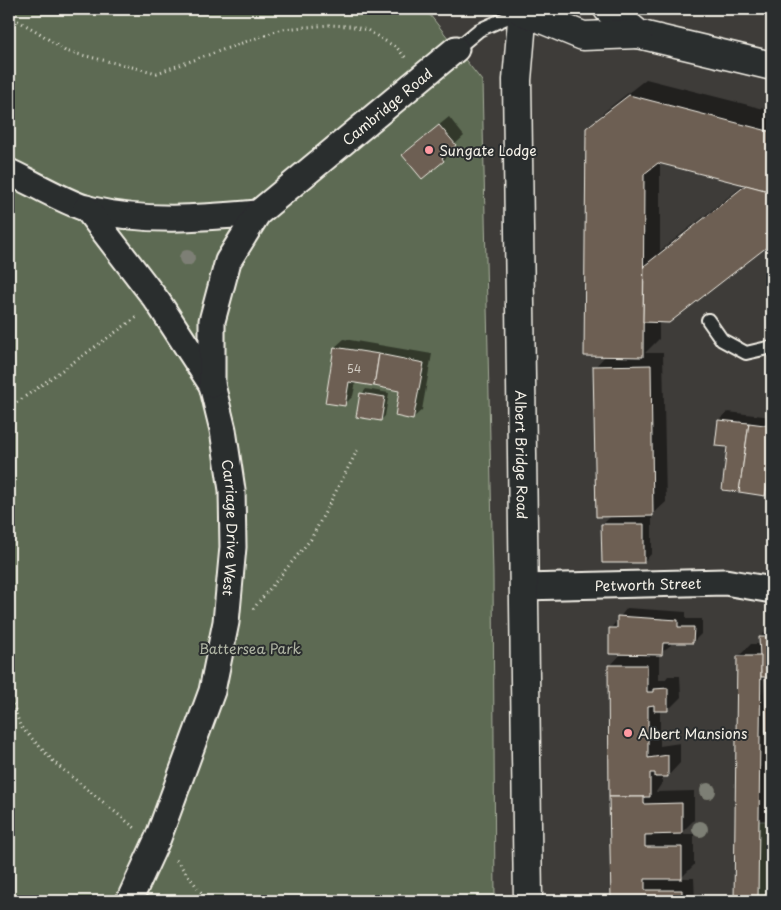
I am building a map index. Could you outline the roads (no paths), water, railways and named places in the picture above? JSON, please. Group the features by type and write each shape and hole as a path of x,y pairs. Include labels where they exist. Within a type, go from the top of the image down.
{"main road":[{"path":"608,9 638,34"},
{"path":"522,10 583,36 638,34 772,66"},
{"name":"Albert Bridge Road","path":"522,10 516,80 528,901"}],"street":[{"name":"Cambridge Road","path":"212,385 212,321 228,261 258,213 456,49"},
{"path":"9,172 86,208 146,219 199,218 258,213"},
{"name":"Carriage Drive West","path":"86,208 158,302 212,385 223,430 232,490 233,547 226,622 212,691 158,838 129,901"},
{"name":"Petworth Street","path":"523,587 725,582 772,590"}],"lane":[{"name":"Cambridge Road","path":"456,49 479,30 522,10"},
{"path":"708,320 722,340 746,353 772,347"}],"place":[{"name":"Sungate Lodge","path":"429,150"},
{"name":"Albert Mansions","path":"628,733"}],"park label":[{"name":"Battersea Park","path":"250,648"}]}
